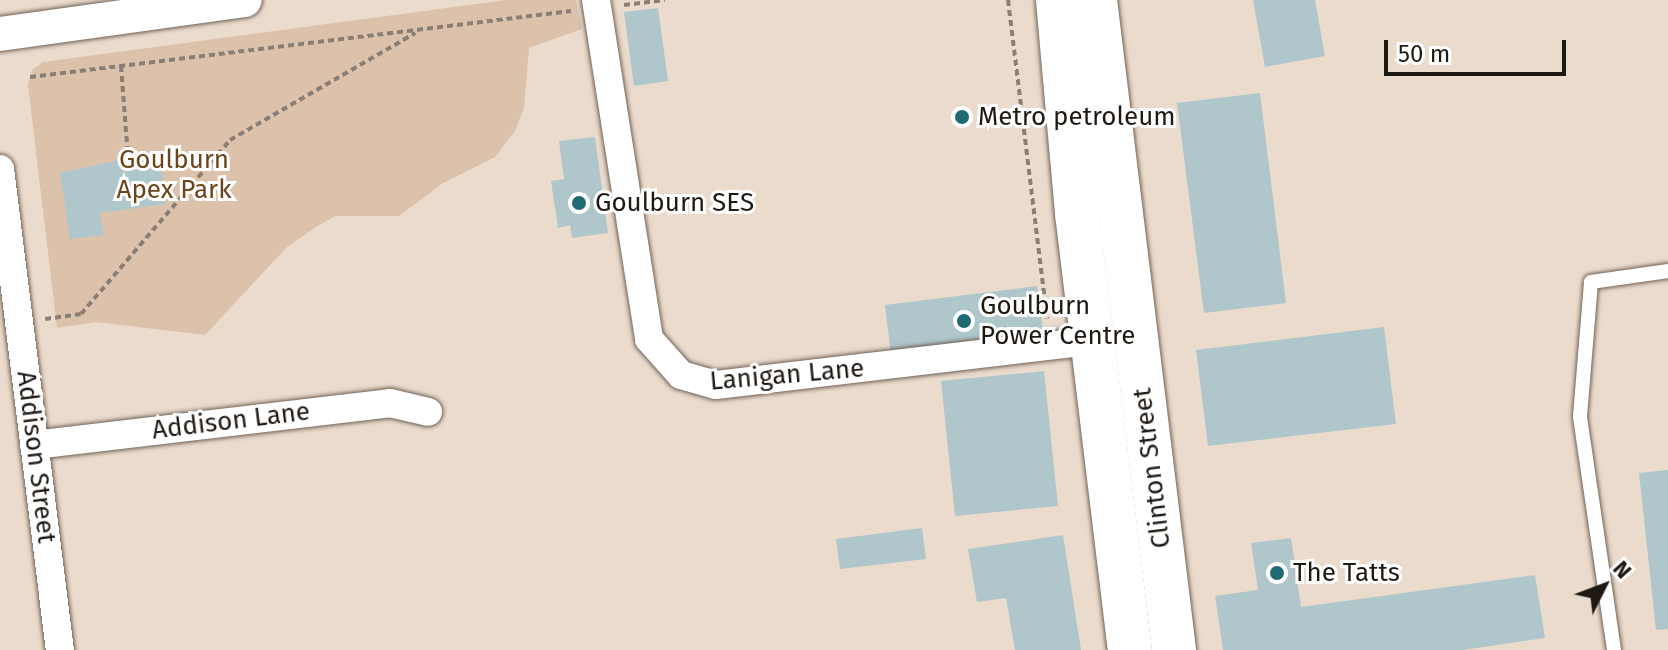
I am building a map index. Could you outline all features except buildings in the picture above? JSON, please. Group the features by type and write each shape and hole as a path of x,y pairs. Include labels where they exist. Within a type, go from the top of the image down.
{"main road":[{"name":"Clinton Street","path":"1058,0 1093,341 1130,650"},
{"name":"Clinton Street","path":"1095,0 1174,650"}],"street":[{"path":"0,34 245,0"},
{"name":"Lanigan Lane","path":"596,4 649,339 681,375 716,385 1093,341"},
{"name":"Addison Street","path":"0,169 60,650"},
{"name":"Addison Lane","path":"34,445 390,403 428,412"}],"lane":[{"path":"1614,650 1580,416 1591,282 1668,271"}],"path":[{"path":"30,77 419,30 596,4 665,0"},
{"path":"1008,0 1050,345"},
{"path":"19,323 81,314 230,140 419,30"},
{"path":"121,66 128,158"}],"green space":[{"name":"Goulburn Apex Park","path":"506,0 576,0 582,29 529,48 524,108 515,131 495,157 443,183 399,216 335,216 316,227 287,247 205,335 96,322 57,328 28,85 32,70 43,62"}],"place":[{"name":"Metro petroleum","path":"962,117"},
{"name":"Goulburn SES","path":"579,203"},
{"name":"Goulburn Power Centre","path":"964,321"},
{"name":"The Tatts","path":"1277,573"}]}
